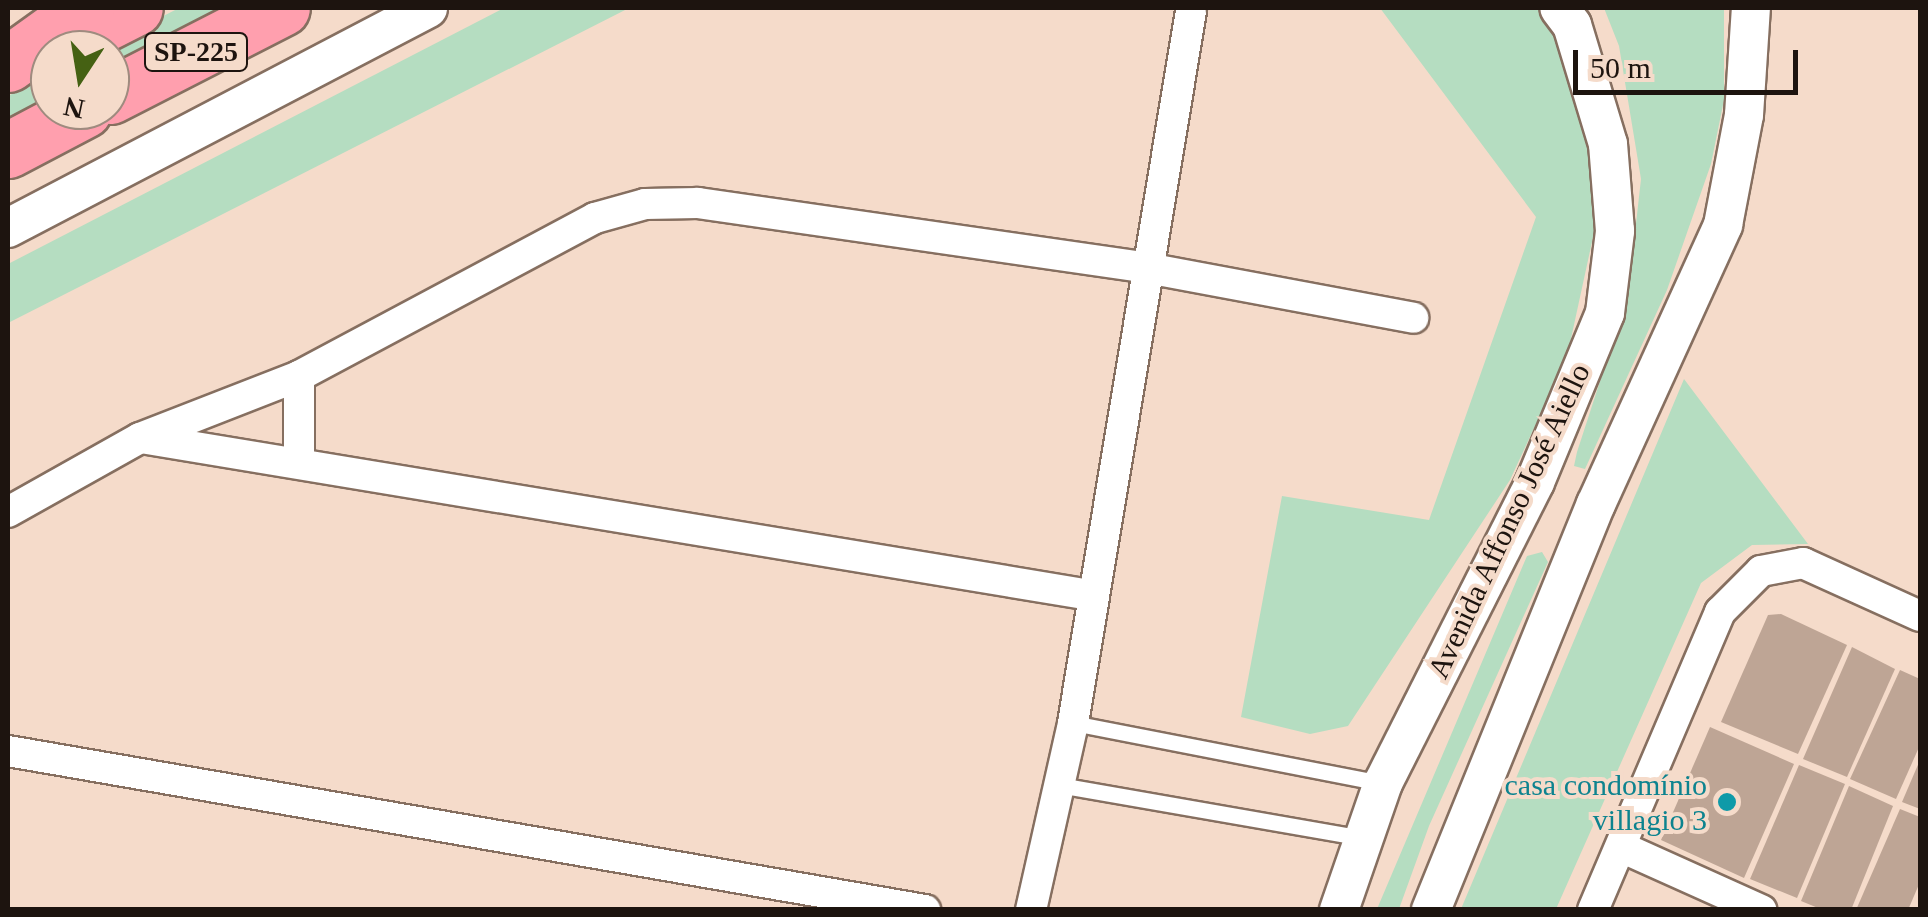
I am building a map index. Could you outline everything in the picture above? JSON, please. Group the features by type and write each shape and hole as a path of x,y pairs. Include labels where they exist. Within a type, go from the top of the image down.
{"highway":[{"path":"8,64 86,8"},
{"name":"SP-225","path":"91,30 135,8"},
{"name":"SP-225","path":"130,86 282,8"},
{"path":"8,150 46,130"}],"street":[{"path":"8,228 428,8"},
{"name":"Avenida Affonso José Aiello","path":"1339,910 1382,782 1535,482 1605,313 1615,231 1597,96 1559,8"},
{"path":"1431,910 1596,504 1723,225 1744,115 1750,8"},
{"path":"1031,910 1074,724 1090,595 1191,11"},
{"path":"8,512 140,438 300,376 595,218 645,204 698,203 1146,268 1413,318"},
{"path":"299,463 300,376"},
{"path":"140,438 1090,595"},
{"path":"1535,482 1596,504"},
{"path":"1592,910 1720,612 1762,571 1802,563 1920,616"},
{"path":"8,751 925,910"},
{"path":"1621,847 1761,910"}],"lane":[{"path":"1074,724 1382,782"},
{"path":"1060,785 1362,838"}],"green space":[{"path":"179,8 240,8 130,64 130,33"},
{"path":"504,8 629,8 8,323 8,264"},
{"path":"1380,8 1543,8 1573,60 1594,165 1595,228 1567,357 1510,480 1348,726 1310,734 1241,717 1282,496 1429,520 1536,217"},
{"path":"1604,8 1724,8 1724,100 1711,164 1667,290 1585,469 1574,466 1628,295 1641,179 1619,46"},
{"path":"30,84 30,115 8,127 8,96"},
{"path":"1684,379 1808,544 1752,545 1701,583 1556,909 1461,909"},
{"path":"1542,552 1548,562 1429,826 1399,909 1377,909 1527,556"}],"building":[{"name":"casa condomínio villagio 3","path":"1781,614 1847,645 1798,754 1721,722 1768,615"},
{"path":"1852,647 1895,669 1847,777 1803,759"},
{"path":"1900,670 1920,679 1920,745 1896,799 1850,779"},
{"name":"casa condomínio villagio 3","path":"1710,727 1794,764 1744,878 1661,840"},
{"path":"1920,760 1920,809 1902,802"},
{"name":"casa condomínio villagio 3","path":"1799,765 1845,784 1797,898 1750,879"},
{"path":"1849,786 1893,806 1851,910 1823,910 1801,901"},
{"path":"1900,809 1920,817 1920,882 1908,910 1856,910"}],"place":[{"name":"casa condomínio villagio 3","path":"1727,802"}]}
